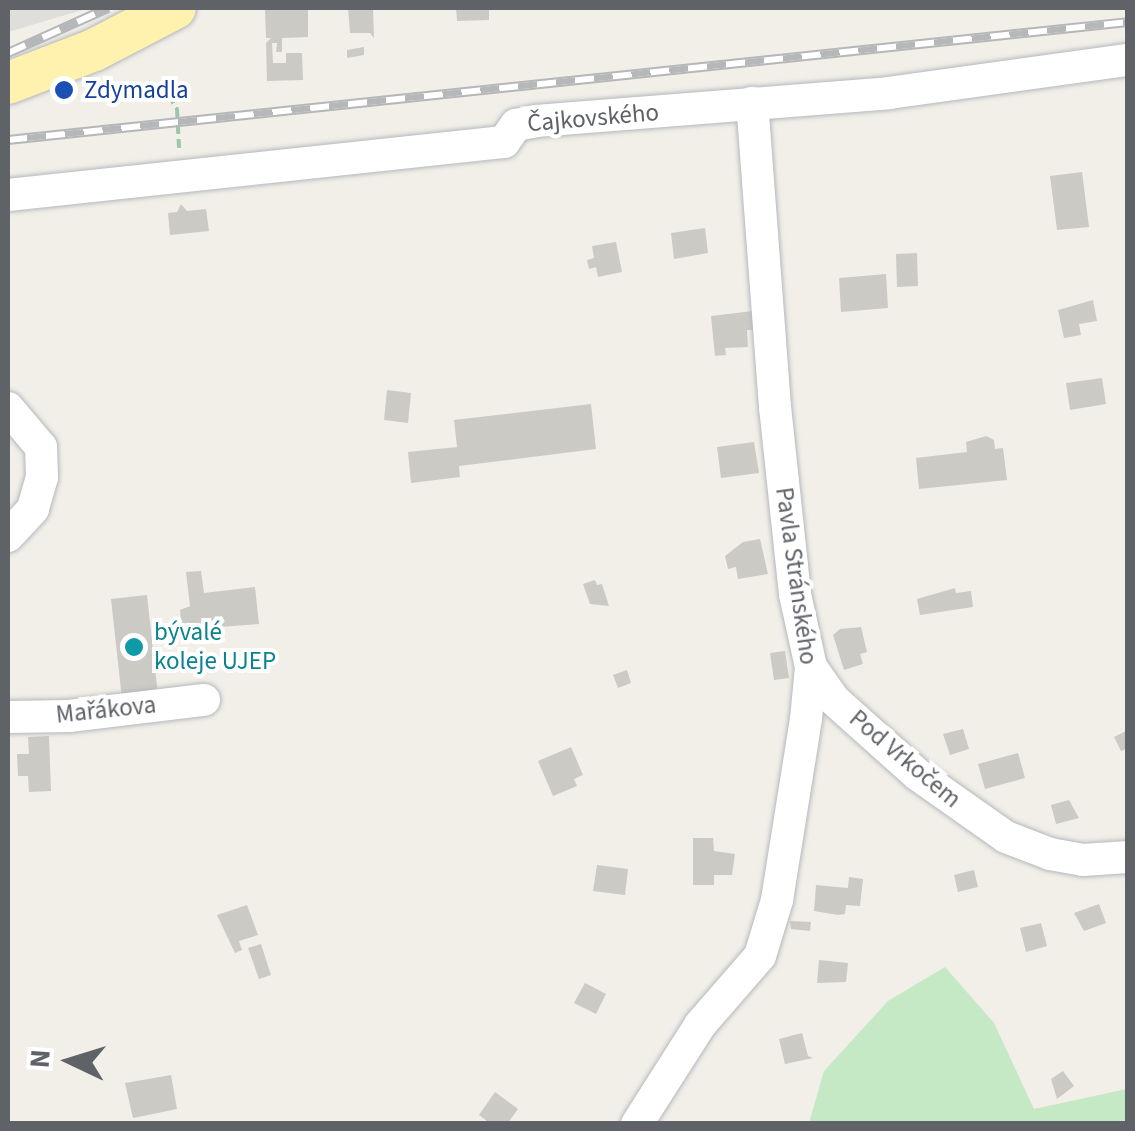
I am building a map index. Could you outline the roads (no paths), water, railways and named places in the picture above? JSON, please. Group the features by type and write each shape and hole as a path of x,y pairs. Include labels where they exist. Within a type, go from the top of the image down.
{"main road":[{"path":"8,84 94,50 175,8"}],"street":[{"name":"Čajkovského","path":"8,194 504,142 516,125 536,120 889,93 1128,60"},
{"name":"Pavla Stránského","path":"637,1124 700,1025 760,956 777,900 811,666 795,594 781,463 752,103"},
{"path":"8,408 40,447 42,477 33,510 8,536"},
{"name":"Pod Vrkočem","path":"811,666 833,699 918,775 1006,837 1050,854 1082,860 1128,857"},
{"name":"Mařákova","path":"8,718 69,716 204,700"}],"railway":[{"path":"8,53 108,8"},
{"path":"8,140 1128,22"}],"place":[{"name":"Zdymadla","path":"64,90"},
{"name":"bývalé koleje UJEP","path":"134,647"}]}
